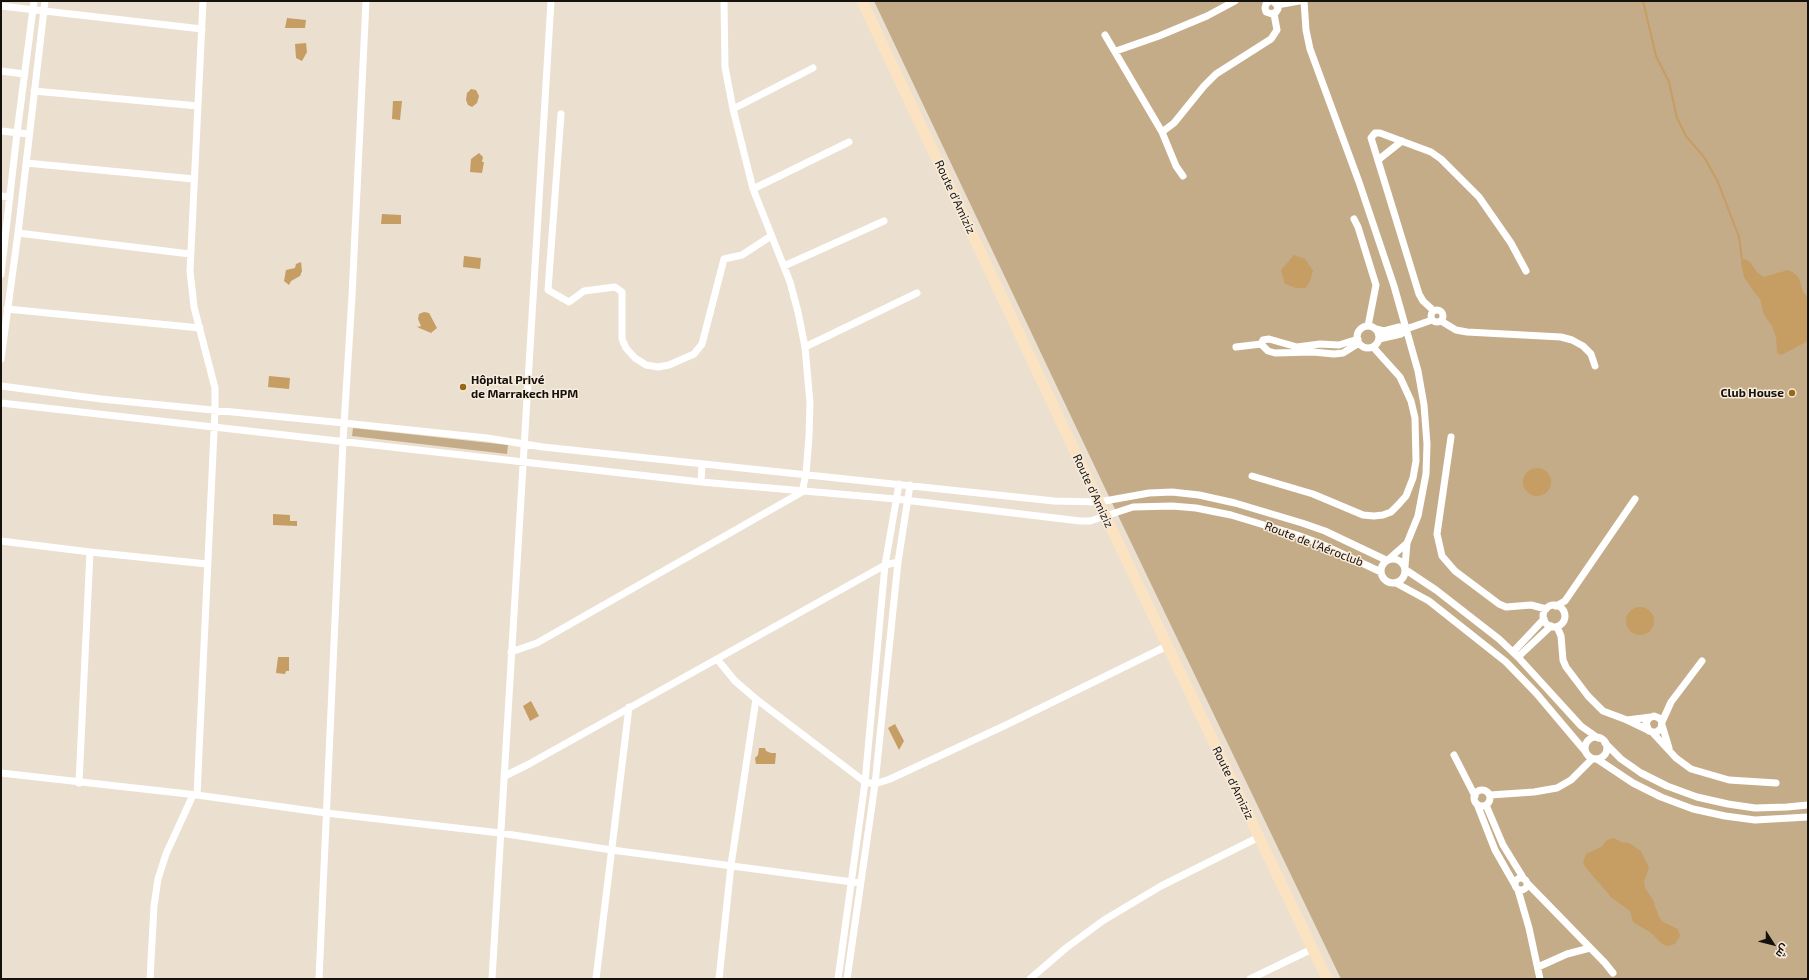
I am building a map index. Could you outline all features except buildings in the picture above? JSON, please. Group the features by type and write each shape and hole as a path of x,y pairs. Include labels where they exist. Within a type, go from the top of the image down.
{"main road":[{"name":"Route d'Amiziz","path":"862,1 1327,979"}],"street":[{"path":"1,274 2,255 34,1"},
{"path":"1,359 18,233 45,1"},
{"path":"150,979 154,906 158,879 171,841 195,795 215,410 215,388 191,286 190,254 203,1"},
{"path":"319,979 343,441 352,296 366,1"},
{"path":"492,979 551,1"},
{"path":"511,652 537,643 802,492 806,474 810,403 805,347 798,312 784,266 753,190 733,108 725,67 724,1"},
{"path":"1116,51 1159,36 1207,16 1235,1"},
{"path":"1269,1 1265,6 1265,10 1270,14 1274,14"},
{"path":"1162,132 1174,124 1204,86 1216,74 1271,39 1277,30 1274,14 1278,9 1275,3 1298,1"},
{"path":"1304,1 1306,30 1310,49 1359,182 1408,328 1424,405 1427,444 1426,474 1423,496 1418,516 1407,543 1403,578 1396,583"},
{"path":"1,6 202,29"},
{"path":"1105,35 1116,51 1162,132 1176,166 1183,176"},
{"path":"733,108 813,68"},
{"path":"1,71 24,74"},
{"path":"34,91 198,106"},
{"path":"561,114 548,290 569,302 584,291 615,287 622,292 622,339 626,348 635,358 646,365 658,367 669,365 694,354 702,344 724,259 742,255 771,236"},
{"path":"1,131 29,134"},
{"path":"1441,321 1443,318 1442,313 1439,311 1434,312 1423,301 1419,294 1371,138 1373,134 1380,133 1402,141 1431,152 1441,159 1480,197 1511,243 1526,271"},
{"path":"1378,160 1402,141"},
{"path":"753,190 849,142"},
{"path":"26,163 194,179"},
{"path":"1,196 10,197"},
{"path":"1354,219 1358,227 1376,285 1368,326"},
{"path":"784,266 884,221"},
{"path":"18,233 190,254"},
{"path":"2,255 14,256"},
{"path":"805,347 917,293"},
{"path":"8,308 200,328"},
{"path":"1432,320 1432,314 1434,312"},
{"path":"1379,339 1401,334 1408,328 1432,320 1437,322 1441,321 1456,330 1467,332 1561,337 1572,340 1583,346 1591,354 1595,366"},
{"path":"1261,344 1268,351 1275,353 1313,352 1334,354 1343,353 1359,341 1361,329 1368,326 1384,331 1399,327 1408,328"},
{"path":"1359,341 1367,348 1373,347 1379,339 1379,333 1376,329"},
{"path":"1236,347 1261,344 1263,340 1269,339 1297,346 1320,344 1339,345 1359,341"},
{"path":"1252,476 1313,494 1363,515 1383,515 1391,512 1398,506 1406,496 1413,478 1416,460 1415,418 1411,401 1400,376 1373,347"},
{"name":"Route de l’Aéroclub","path":"1,386 101,399 487,438 524,444 702,464 1054,501 1099,502 1149,492 1172,492 1199,495 1273,513 1325,531 1388,559"},
{"name":"Route de l’Aéroclub","path":"1,403 701,482 896,499 1080,521 1090,521 1133,508 1152,506 1196,508 1232,515 1269,525 1314,541 1381,572"},
{"path":"1451,437 1437,534 1442,556 1455,572 1498,604 1506,607 1531,605 1546,609"},
{"path":"701,482 702,464"},
{"path":"838,979 850,882 865,782 885,565 899,484"},
{"path":"847,979 875,784 898,562 910,485"},
{"path":"1516,654 1544,619 1546,609 1565,601 1634,499"},
{"path":"1,541 207,564"},
{"path":"1407,543 1382,565 1381,572 1384,579 1388,582 1396,583 1429,601 1501,658 1536,693 1590,756 1633,783 1661,797 1692,809 1725,816 1755,820 1808,817"},
{"path":"79,783 90,552"},
{"path":"1388,559 1400,560 1405,568 1457,606 1516,654 1581,726 1598,738 1621,759 1641,773 1667,786 1697,797 1728,804 1755,808 1808,805"},
{"path":"504,775 507,775 529,764 885,565 898,562"},
{"path":"1516,654 1564,620 1565,601"},
{"path":"1556,606 1564,611"},
{"path":"1544,619 1554,626 1561,636 1563,660 1573,678 1603,711 1650,731 1657,732 1671,702 1702,661"},
{"path":"717,658 727,673 756,699 865,782 875,784 890,779 999,728 1168,646"},
{"path":"719,979 731,865 756,699"},
{"path":"1671,702 1652,716 1646,723 1650,731 1684,765 1707,774 1729,780 1776,783"},
{"path":"596,979 630,707"},
{"path":"1627,720 1652,716 1659,718 1670,750"},
{"path":"1486,805 1480,805 1476,800 1476,792 1484,790 1490,795 1534,792 1557,788 1571,780 1590,756 1588,741 1598,738"},
{"path":"1590,756 1605,754 1605,744"},
{"path":"1454,755 1476,800 1496,850 1516,888 1529,928 1540,979"},
{"path":"1,773 195,795 326,813 500,833 612,850 860,883"},
{"path":"1486,805 1490,800 1490,795"},
{"path":"1486,805 1503,845 1526,881 1613,973"},
{"path":"1030,979 1066,948 1117,912 1161,886 1259,837"},
{"path":"1516,888 1517,879 1526,881"},
{"path":"1516,888 1525,889 1526,881"},
{"path":"1538,967 1567,954 1590,948"},
{"path":"1250,979 1312,949"}],"shaded area":[{"path":"874,1 1808,1 1808,979 1341,979 1113,505"},
{"path":"287,18 306,20 305,28 285,28"},
{"path":"306,43 307,52 302,61 296,58 295,44"},
{"path":"471,89 476,90 479,96 477,103 472,107 468,105 466,100 467,93"},
{"path":"393,101 402,101 400,120 392,119"},
{"path":"479,153 483,157 482,162 484,162 482,173 470,172 471,159"},
{"path":"382,214 401,215 401,224 381,224"},
{"path":"1294,255 1305,259 1313,271 1306,288 1296,288 1285,284 1281,270"},
{"path":"464,256 481,258 480,269 463,267"},
{"path":"1745,259 1750,262 1756,271 1763,277 1788,270 1799,278 1803,292 1808,298 1808,341 1781,355 1777,353 1776,337 1772,326 1764,315 1760,299 1744,277 1741,263 1742,260"},
{"path":"301,262 302,271 300,276 291,281 289,285 284,281 286,270 295,268 296,264"},
{"path":"424,312 429,313 437,328 431,333 417,327 421,326 418,319 419,314"},
{"path":"269,376 290,378 289,389 268,387"},
{"path":"353,428 508,445 507,454 352,436"},
{"path":"1537,468 1547,472 1551,482 1547,492 1537,496 1527,492 1523,482 1527,472"},
{"path":"273,514 290,515 290,521 297,521 297,526 273,525"},
{"path":"1640,607 1650,611 1654,621 1650,631 1640,635 1630,631 1626,621 1630,611"},
{"path":"278,657 289,657 289,671 286,671 285,674 276,673"},
{"path":"531,701 539,716 530,721 523,706"},
{"path":"895,724 904,741 899,750 888,728"},
{"path":"759,748 765,748 766,751 776,753 775,764 756,764 755,758 758,755"},
{"path":"1614,838 1621,842 1629,843 1641,851 1649,868 1644,882 1645,888 1653,900 1659,917 1663,922 1678,929 1680,936 1675,944 1667,946 1662,944 1650,932 1633,922 1630,911 1612,898 1586,868 1583,862 1586,854 1601,847 1607,840"}],"waterway":[{"path":"1643,1 1656,56 1669,82 1677,118 1686,136 1704,157 1718,182 1739,237 1742,260"}],"place":[{"name":"Hôpital Privé de Marrakech HPM","path":"463,387"},
{"name":"Club House","path":"1792,393"}]}
